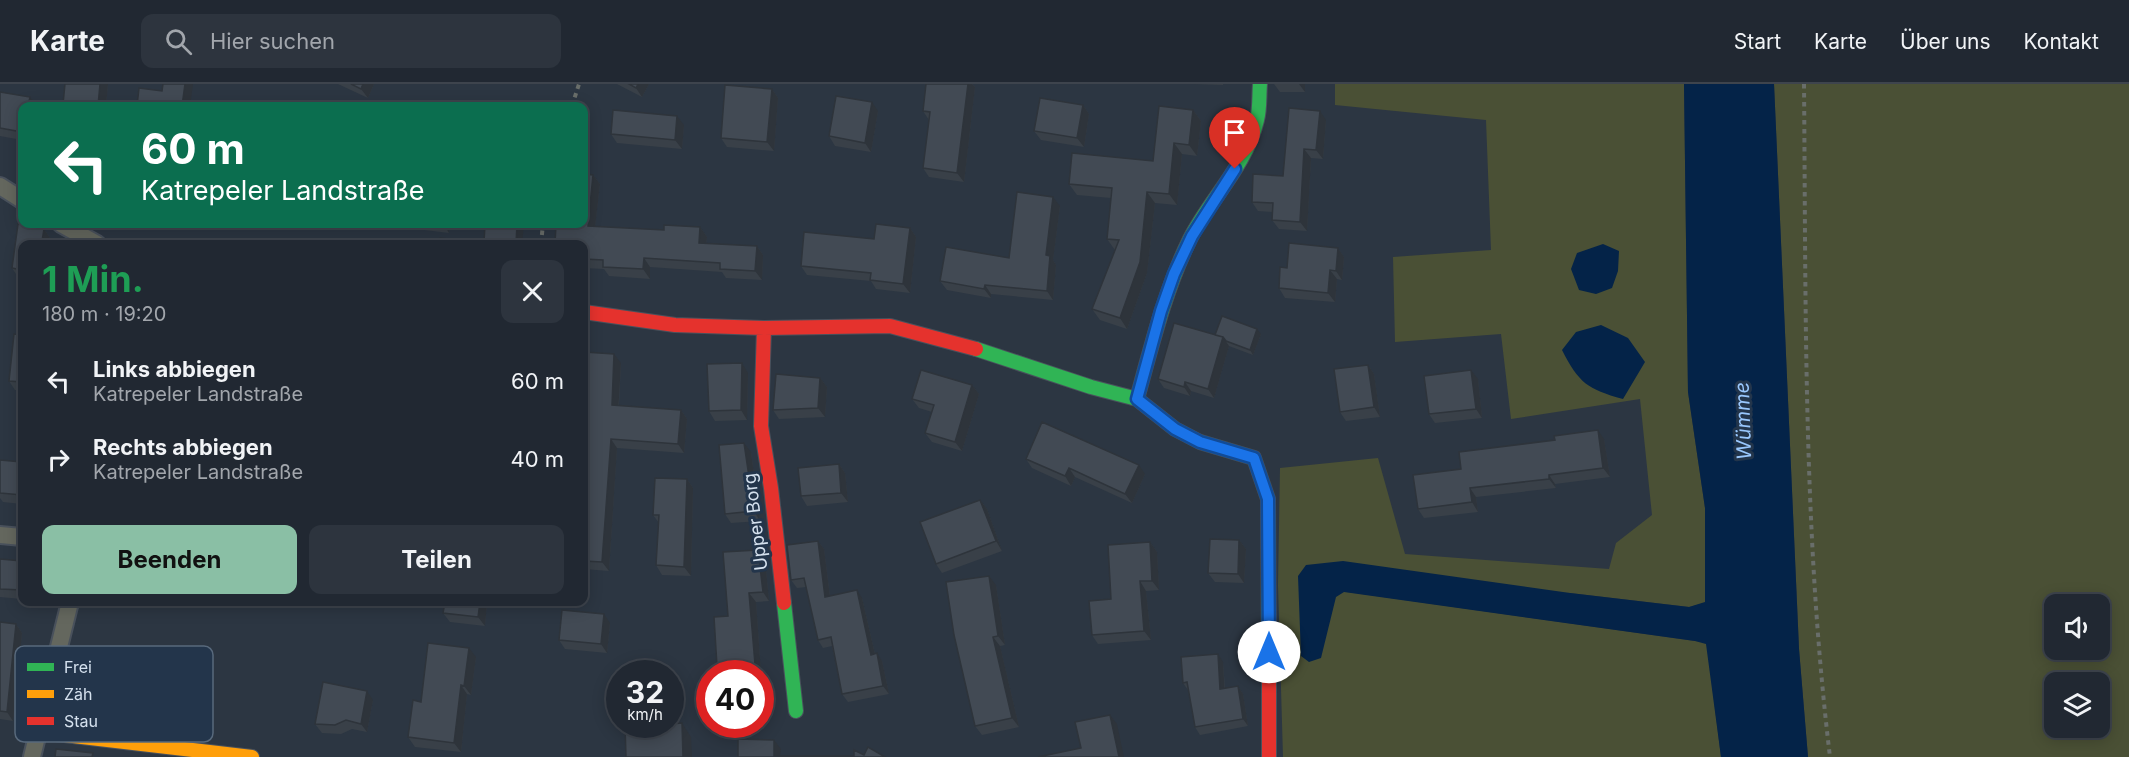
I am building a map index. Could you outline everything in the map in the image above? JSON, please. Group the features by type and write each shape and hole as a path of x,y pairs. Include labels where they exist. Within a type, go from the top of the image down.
{"street":[{"path":"1137,399 1161,311 1174,274 1192,236 1243,157 1257,120 1260,84"},
{"path":"0,186 18,197"},
{"path":"68,228 90,240"},
{"path":"588,313 675,325 764,328 890,326 970,347 1091,387 1137,399 1175,429 1200,442 1254,458 1268,499 1269,757"},
{"name":"Upper Borg","path":"764,328 761,426 771,488 796,711"},
{"path":"0,535 18,537"},
{"path":"60,646 69,606"},
{"path":"33,757 37,742"},
{"path":"124,742 252,757"}],"path":[{"path":"573,102 579,84"},
{"path":"1804,84 1808,432 1819,668 1830,757"}],"green space":[{"path":"1335,84 1684,84 1688,392 1705,508 1705,603 1689,607 1570,593 1298,585 1695,641 1799,648 1774,84 2129,84 2129,757 1808,757 1799,649 1707,644 1721,757 1283,757 1278,585 1280,468 1378,458 1405,554 1609,569 1616,543 1652,515 1640,399 1511,419 1501,334 1395,342 1393,257 1491,250 1486,120 1335,105"}],"water":[{"name":"Wümme","path":"1684,84 1774,84 1799,649 1808,757 1721,757 1706,644 1695,641 1344,592 1336,597 1321,658 1309,662 1301,656 1298,576 1306,565 1343,561 1570,593 1689,607 1705,602 1705,508 1688,392"},
{"path":"1603,244 1619,251 1618,271 1612,288 1596,294 1579,290 1571,269 1577,253"},
{"path":"1601,325 1628,338 1645,362 1623,399 1601,392 1585,383 1562,350 1576,332"}],"building":[{"path":"65,84 100,84 98,102 63,102"},
{"path":"163,84 185,84 183,102 137,102 139,88 162,91"},
{"path":"351,84 363,84 361,89"},
{"path":"926,84 968,84 957,173 923,168 930,112 923,111"},
{"path":"725,85 772,89 767,142 721,138"},
{"path":"0,92 30,97 29,102 18,102 18,131 0,128"},
{"path":"836,96 872,102 865,143 829,136"},
{"path":"1040,98 1083,105 1077,138 1034,131"},
{"path":"1159,106 1193,110 1189,145 1174,143 1169,194 1147,192 1140,262 1120,318 1092,309 1119,240 1107,239 1112,188 1069,184 1072,153 1153,161"},
{"path":"1289,108 1320,111 1316,150 1304,149 1300,222 1272,220 1273,203 1252,202 1253,174 1283,176"},
{"path":"613,110 677,116 675,140 611,134"},
{"path":"588,174 593,175 588,226"},
{"path":"1017,192 1053,197 1046,255 1050,256 1047,291 985,285 984,289 940,281 946,247 1009,258"},
{"path":"18,224 18,228 44,229 42,240 18,240 18,269 12,268"},
{"path":"876,224 910,228 903,284 870,280 871,273 801,266 804,232 874,239"},
{"path":"664,225 700,227 699,243 757,246 755,271 720,269 720,263 644,258 643,269 603,267 603,260 588,259 588,240 555,240 556,228 588,228 588,226 664,230"},
{"path":"485,228 517,228 516,240 484,240"},
{"path":"1289,243 1338,248 1336,271 1330,270 1328,293 1279,288 1280,267 1287,268"},
{"path":"1222,316 1257,329 1250,350 1215,335"},
{"path":"1174,323 1223,337 1208,389 1185,382 1184,387 1158,379"},
{"path":"14,334 18,334 18,382 9,381"},
{"path":"588,352 614,354 612,405 681,410 678,444 611,439 602,562 588,561"},
{"path":"742,363 741,410 709,411 707,364"},
{"path":"1368,365 1374,407 1340,412 1334,369"},
{"path":"921,370 972,385 955,442 925,433 934,405 912,399"},
{"path":"1471,370 1476,409 1429,414 1424,376"},
{"path":"776,374 820,378 818,408 773,410"},
{"path":"1042,422 1139,465 1125,494 1069,468 1065,476 1026,459"},
{"path":"1598,430 1603,468 1549,475 1549,479 1470,488 1472,502 1418,509 1413,475 1461,469 1459,452 1555,440 1554,436"},
{"path":"744,443 754,511 725,514 719,445"},
{"path":"0,460 18,462 18,495 0,493"},
{"path":"839,464 841,493 801,496 798,468"},
{"path":"655,478 687,479 684,567 656,565 659,515 653,515"},
{"path":"980,500 996,541 936,564 920,522"},
{"path":"1210,539 1239,540 1238,574 1208,573"},
{"path":"818,541 825,597 857,590 871,655 877,653 883,686 842,694 831,637 818,640 804,578 791,580 787,545"},
{"path":"1150,542 1152,581 1140,581 1144,631 1092,635 1089,601 1111,599 1108,545"},
{"path":"758,550 763,592 749,593 755,660 717,660 714,617 728,616 723,552"},
{"path":"0,559 18,561 18,590 0,589"},
{"path":"989,576 998,636 993,637 1012,718 975,726 954,635 946,582"},
{"path":"444,606 479,606 478,617 443,613"},
{"path":"562,610 604,614 601,644 559,640"},
{"path":"0,622 16,624 7,712 0,711"},
{"path":"428,643 469,648 464,686 461,685 454,743 408,737 413,700 421,702"},
{"path":"1218,654 1220,689 1238,686 1243,719 1195,727 1187,682 1183,683 1181,657"},
{"path":"323,682 367,691 361,724 346,720 335,725 315,724"},
{"path":"1110,715 1119,757 1038,757 1081,748 1075,722"},
{"path":"625,738 682,738 683,757 626,757"},
{"path":"738,739 774,740 774,756 854,756 854,750 864,755 868,747 885,757 738,757"},
{"path":"56,749 93,753 92,757 55,757"}],"traffic: fast":[{"path":"1137,399 1160,318 1181,258 1198,224 1236,167 1252,137 1258,116 1260,84"},
{"path":"976,349 1091,387 1137,399 1175,429 1200,442 1254,458 1268,499 1269,672"},
{"path":"784,603 796,711"}],"traffic: slow":[{"path":"124,742 252,757"}],"traffic: jam":[{"path":"588,313 675,325 764,328 890,326 976,349"},
{"path":"764,328 761,426 771,488 784,603"},
{"path":"1269,672 1269,757"}],"route":[{"path":"1235,169 1192,236 1174,274 1161,311 1137,399 1175,429 1200,442 1254,458 1268,499 1269,652"}]}
